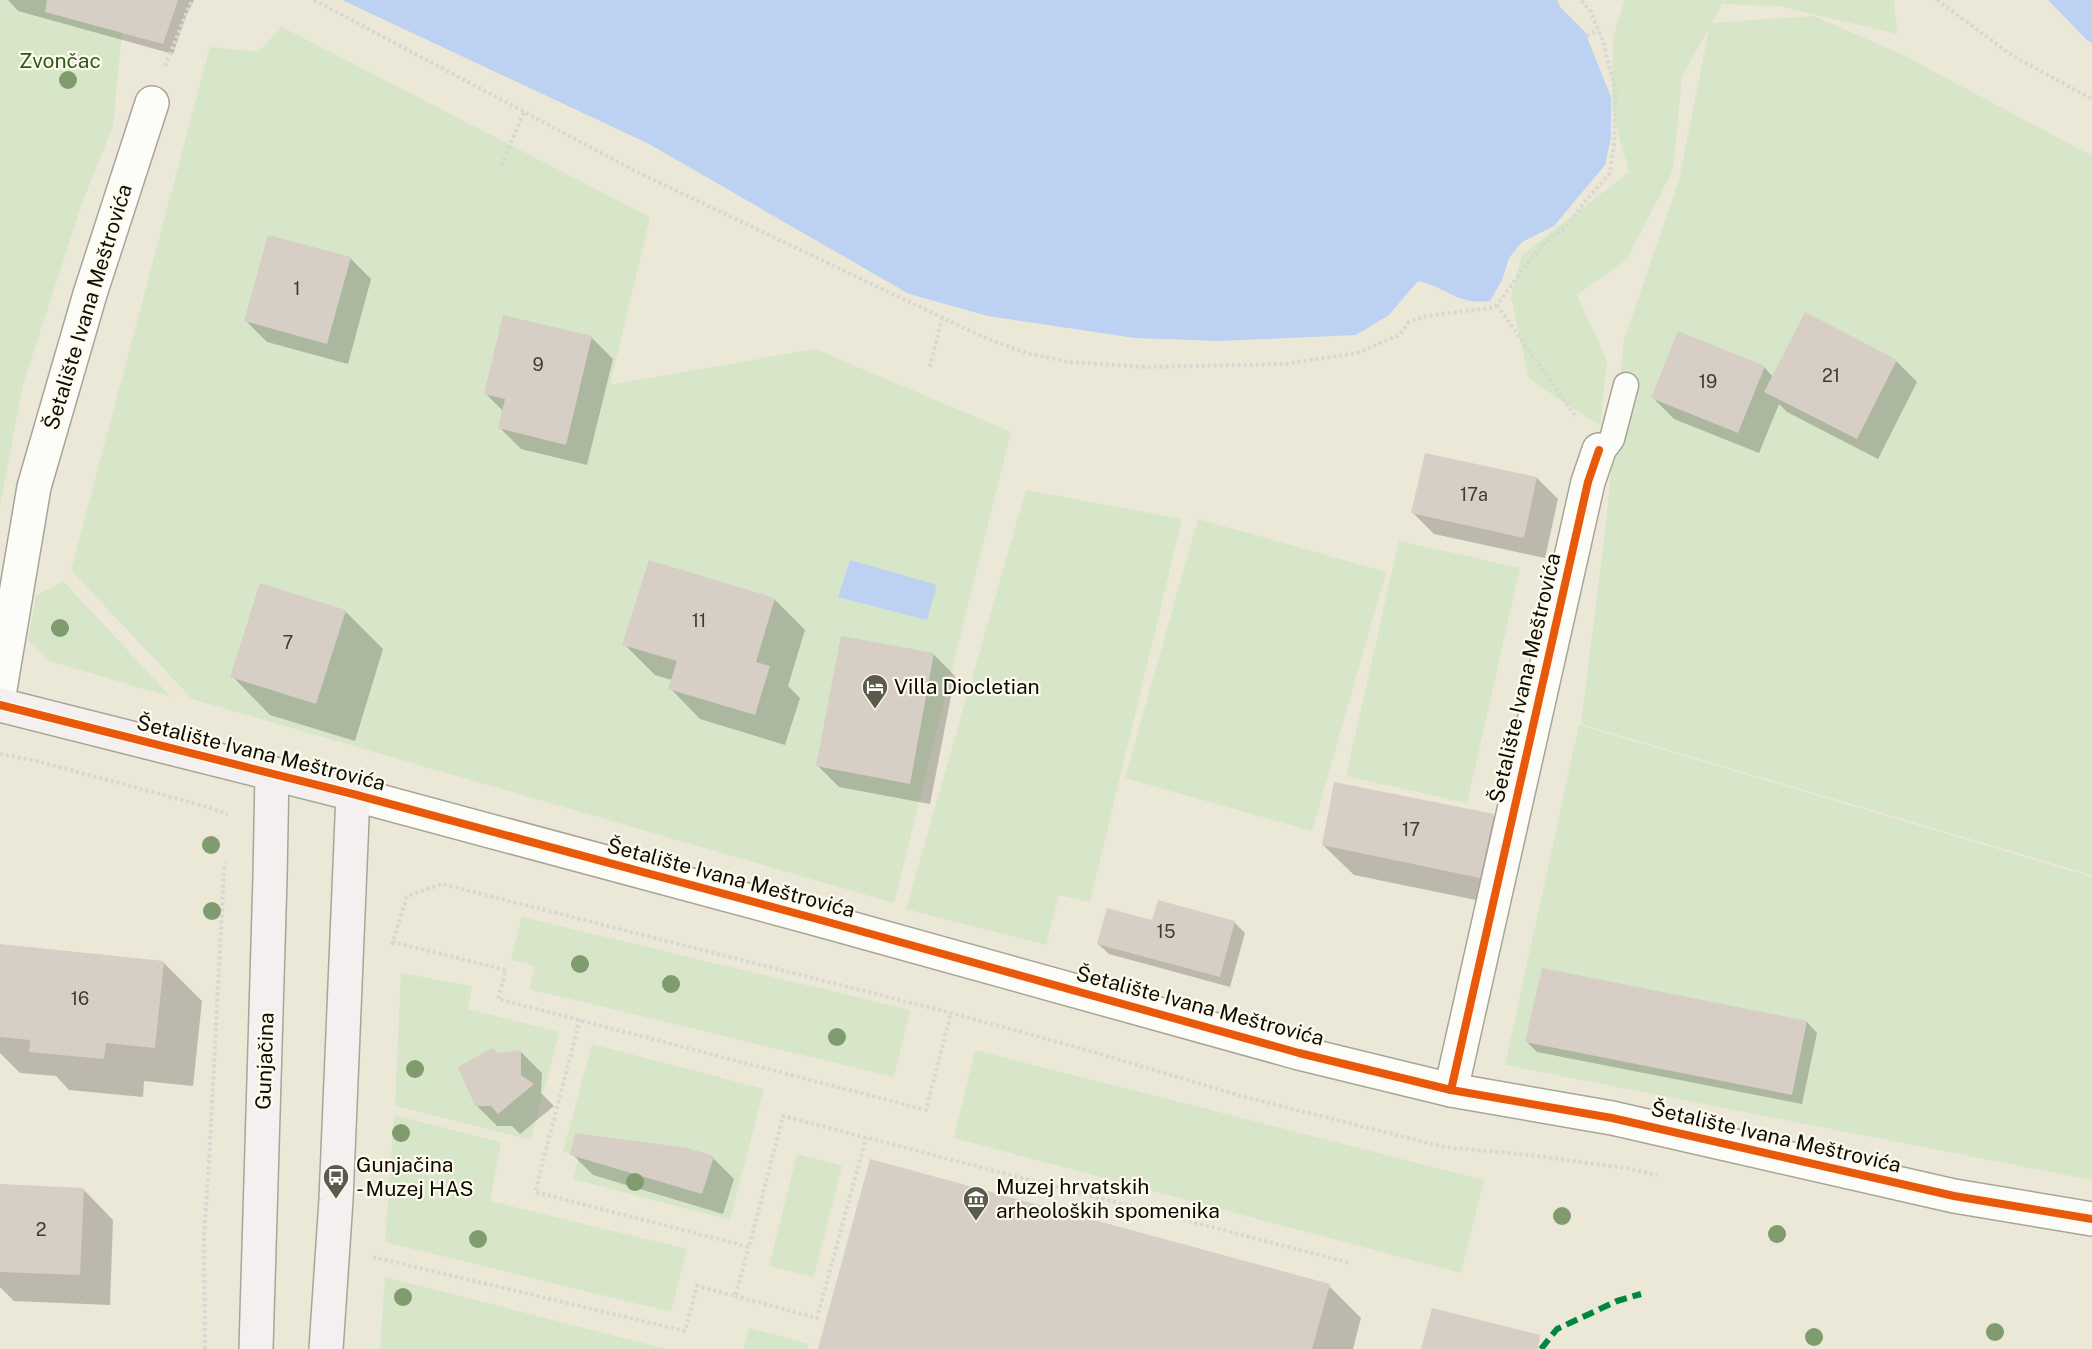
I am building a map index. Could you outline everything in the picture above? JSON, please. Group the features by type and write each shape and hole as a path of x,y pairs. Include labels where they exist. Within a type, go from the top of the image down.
{"main road":[{"name":"Šetalište Ivana Meštrovića","path":"0,705 353,794"},
{"name":"Gunjačina","path":"256,1349 272,774"},
{"path":"326,1349 336,1200 353,794"}],"street":[{"name":"Šetalište Ivana Meštrovića","path":"0,689 34,487 90,294 152,103"},
{"name":"Šetalište Ivana Meštrovića","path":"1451,1090 1585,494 1599,450"},
{"name":"Šetalište Ivana Meštrovića","path":"353,794 828,922 1299,1053 1451,1090 1612,1118 1954,1196 2092,1219"}],"lane":[{"path":"1599,450 1607,446 1612,439 1626,385"}],"path":[{"path":"152,103 192,0"},
{"path":"314,0 635,171 983,337 1026,353 1068,362 1147,367 1285,364 1357,353 1399,335 1409,322 1426,316 1490,308 1497,305 1531,259 1544,244 1566,227 1610,172 1614,144 1616,94 1603,41 1591,12 1581,0"},
{"path":"1936,0 2013,56 2092,99"},
{"path":"1587,36 1598,30"},
{"path":"501,165 525,112"},
{"path":"1497,305 1599,450"},
{"path":"930,367 942,318"},
{"path":"0,754 37,761 180,799 223,811 232,817"},
{"path":"205,1349 204,1235 221,905 224,871 229,854"},
{"path":"391,954 392,942 407,896 442,884 951,1013 1080,1048 1241,1096 1444,1147 1552,1158 1664,1176"},
{"path":"392,942 506,970 498,999 926,1110 951,1013"},
{"path":"580,1019 535,1192 749,1247"},
{"path":"735,1296 783,1116 1350,1263"},
{"path":"373,1257 685,1332 697,1286 817,1318 866,1138"}],"green space":[{"name":"Zvončac","path":"0,0 72,0 123,21 113,126 82,203 23,384 0,507"},
{"path":"1625,0 1894,0 1897,34 1779,6 1722,4 1712,23 1814,16 1903,55 2092,156 2092,875 1581,724 1605,533 1624,340 1679,180 1709,29 1682,76 1673,170 1627,259 1577,295 1607,361 1600,426 1529,379 1511,297 1522,255 1629,172 1612,111 1613,37"},
{"path":"282,27 650,217 610,385 815,349 1011,432 894,903 192,699 71,570 210,47 258,52"},
{"path":"1026,490 1182,519 1090,902 1059,895 1046,945 906,909"},
{"path":"1198,519 1386,572 1312,831 1125,778"},
{"path":"1399,541 1520,568 1467,803 1346,776"},
{"path":"63,581 171,697 50,661 28,640 36,596"},
{"path":"1579,725 2092,877 2092,1180 1505,1065"},
{"path":"522,917 910,1010 894,1077 529,989 535,966 511,960"},
{"path":"401,973 472,986 468,1009 559,1032 531,1140 395,1106"},
{"path":"592,1044 764,1089 730,1220 573,1179 579,1156 563,1152"},
{"path":"975,1050 1484,1180 1461,1273 954,1138"},
{"path":"394,1115 501,1142 490,1201 687,1249 671,1312 385,1242"},
{"path":"797,1154 842,1166 814,1277 769,1266"},
{"path":"385,1277 666,1349 380,1349"},
{"path":"749,1328 809,1344 808,1349 743,1349"}],"water":[{"path":"342,0 1557,0 1561,8 1585,32 1611,97 1611,137 1605,165 1554,226 1522,242 1509,258 1502,280 1490,301 1478,302 1460,298 1418,281 1389,315 1356,335 1219,341 1135,338 988,316 909,294 649,144"},
{"path":"2048,0 2092,0 2092,43 2087,40"},
{"path":"850,560 937,585 927,620 838,597"}],"building":[{"path":"47,0 178,0 163,44 45,12"},
{"path":"268,235 351,257 327,344 244,321"},
{"path":"1805,312 1897,360 1857,439 1764,392"},
{"path":"503,315 592,336 566,445 498,428 505,399 484,394"},
{"path":"1678,331 1765,366 1738,433 1651,398"},
{"path":"1425,453 1537,477 1524,538 1411,513"},
{"path":"649,560 775,598 756,662 770,666 755,715 668,689 677,661 622,645"},
{"path":"260,583 346,610 316,704 230,677"},
{"name":"Villa Diocletian","path":"841,636 934,653 910,784 816,766"},
{"path":"1334,782 1494,814 1480,878 1322,845"},
{"path":"1158,900 1235,921 1220,977 1097,944 1107,908 1152,920"},
{"path":"0,944 164,961 155,1048 106,1043 104,1059 29,1052 30,1040 0,1037"},
{"path":"1542,968 1807,1021 1792,1095 1525,1042"},
{"path":"492,1048 498,1053 521,1050 521,1075 534,1084 498,1114 491,1106 475,1106 458,1067"},
{"path":"575,1133 687,1148 714,1156 702,1194 570,1155"},
{"name":"Muzej hrvatskih arheoloških spomenika","path":"870,1159 1330,1284 1312,1349 818,1349"},
{"path":"0,1184 84,1188 80,1275 0,1272"},
{"path":"1432,1308 1540,1335 1538,1349 1421,1349"}],"marked path":[{"path":"1541,1349 1557,1329 1617,1301 1641,1294"}],"cycle path":[{"path":"1451,1090 1588,482 1599,450"},
{"path":"0,705 353,794 817,919 1299,1053 1451,1090 1612,1118 1954,1196 2092,1219"}],"place":[{"name":"Villa Diocletian","path":"875,710"},
{"name":"Gunjačina - Muzej HAS","path":"336,1200"},
{"name":"Muzej hrvatskih arheoloških spomenika","path":"976,1222"}]}
